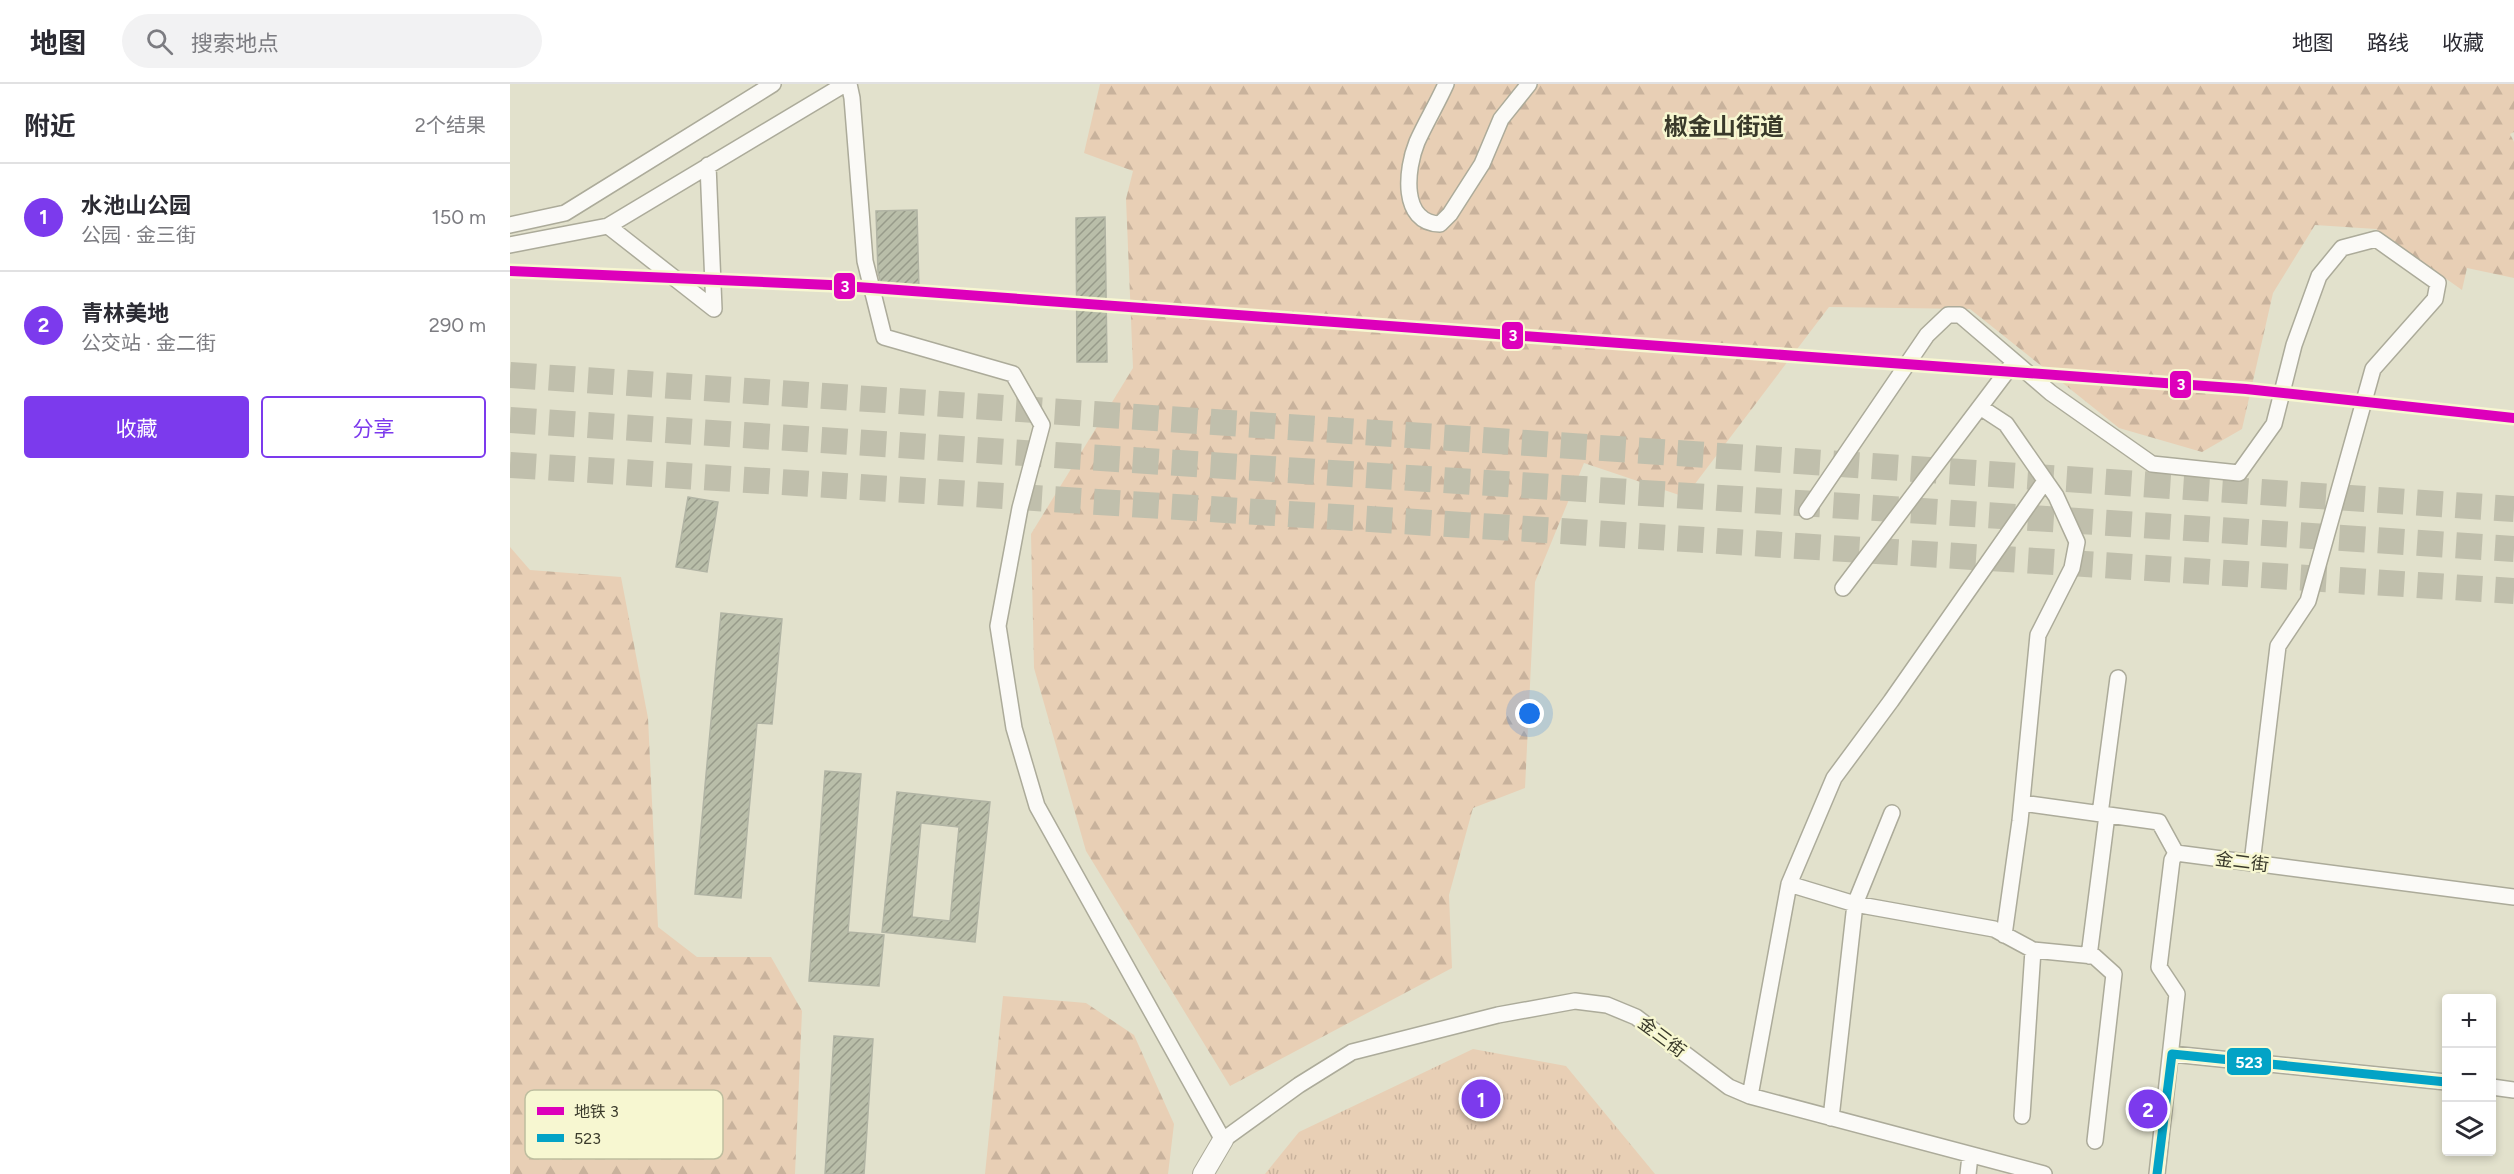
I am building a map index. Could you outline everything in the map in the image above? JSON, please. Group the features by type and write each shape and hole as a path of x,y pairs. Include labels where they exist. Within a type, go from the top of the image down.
{"street":[{"path":"510,225 565,213 773,84"},
{"path":"510,245 608,226 847,84 852,98 865,261 884,338 1013,374 1042,424 1020,508 998,626 1014,728 1037,806 1223,1140 1203,1174"},
{"path":"1446,84 1416,144 1410,176 1410,203 1416,216 1430,224 1440,224 1450,214 1482,164 1501,119 1529,84"},
{"path":"608,226 714,309 708,165"},
{"path":"1807,511 1927,335 1948,315 1959,315 2051,393 2152,464 2239,473 2274,424 2294,345 2319,276 2342,248 2376,239 2438,283 2435,299 2373,369 2308,601 2278,646 2252,863"},
{"path":"1842,588 2014,362"},
{"path":"1980,407 2006,424 2056,496 2077,542 2072,568 2038,635 2022,803 2004,935"},
{"path":"1750,1096 1789,884 1834,777 1891,701 2045,481"},
{"path":"2089,956 2118,678"},
{"path":"2022,803 2159,822 2176,853 2172,860 2159,967 2177,994 2157,1174"},
{"path":"1832,1118 1855,904 1892,813"},
{"name":"金二街","path":"2176,853 2514,897"},
{"path":"1789,884 1855,904 1994,929 2033,950 2094,956 2114,974 2095,1141"},
{"path":"2022,1116 2033,950"},
{"name":"金三街","path":"1223,1140 1299,1085 1352,1052 1498,1015 1575,1001 1607,1005 1636,1017 1729,1087 1750,1096 2044,1174"},
{"path":"2172,1054 2442,1082"},
{"path":"2496,1087 2514,1089"},
{"path":"1968,1174 1970,1156"}],"green space":[{"path":"1100,84 2514,84 2514,132 2510,134 2514,142 2514,278 2467,268 2462,290 2376,229 2315,225 2273,293 2242,429 2202,452 2119,428 1970,309 1829,307 1685,497 1584,463 1535,582 1525,788 1473,808 1449,895 1452,968 1230,1086 1086,851 1034,668 1031,534 1133,368 1126,199 1133,171 1084,153"},
{"path":"510,547 530,570 621,577 648,718 658,927 697,957 771,957 802,1011 795,1174 510,1174"},
{"path":"1003,996 1086,1003 1134,1035 1174,1124 1168,1174 985,1174"},
{"path":"1473,1049 1566,1066 1655,1174 1265,1174 1299,1132"}],"building":[{"path":"917,210 919,291 883,292 878,272 876,211"},
{"path":"1105,217 1107,362 1077,362 1076,218"},
{"path":"688,497 718,502 707,572 676,567"},
{"path":"721,613 782,619 772,724 757,723 741,898 695,894"},
{"path":"825,771 861,774 848,932 884,935 879,986 809,981"},
{"path":"897,792 990,802 975,942 882,932","holes":["921,823 959,827 950,921 912,917"]},
{"path":"834,1036 873,1039 864,1174 825,1174"}],"tunnel":[{"path":"510,375 2514,509"},
{"path":"510,420 2514,549"},
{"path":"510,465 2514,591"}],"metro line":[{"name":"3","path":"510,271 830,285 2246,389 2514,418"}],"transit line":[{"name":"523","path":"2157,1174 2172,1054 2442,1082"}],"place":[{"name":"水池山公园","path":"1481,1099"},
{"name":"青林美地","path":"2148,1109"}],"district":[{"name":"椒金山街道","path":"1724,126"}]}
